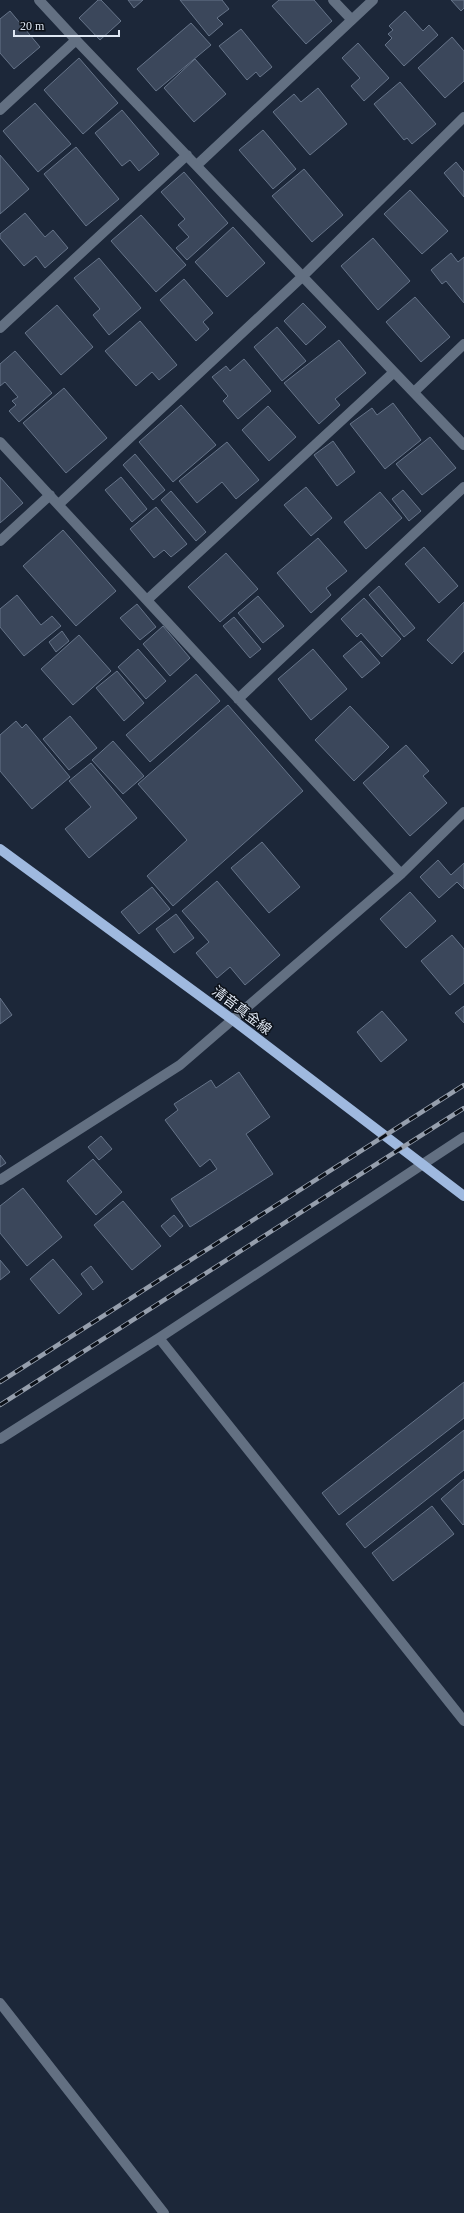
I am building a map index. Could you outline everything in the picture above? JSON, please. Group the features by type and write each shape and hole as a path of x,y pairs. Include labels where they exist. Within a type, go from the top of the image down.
{"main road":[{"name":"清音真金線","path":"0,849 233,1020 464,1196"}],"street":[{"path":"39,0 464,445"},
{"path":"333,0 352,20"},
{"path":"197,165 373,0"},
{"path":"0,110 76,40"},
{"path":"58,504 303,276 464,117"},
{"path":"0,328 187,155"},
{"path":"414,392 464,344"},
{"path":"147,600 394,372"},
{"path":"0,442 401,874"},
{"path":"238,698 464,486"},
{"path":"0,541 50,495"},
{"path":"0,1180 180,1065 401,874 464,812"},
{"path":"0,1439 159,1338 464,1137"},
{"path":"159,1338 464,1721"},
{"path":"0,2003 164,2213"}],"building":[{"path":"98,0 101,0 121,21 100,40 79,18"},
{"path":"128,0 143,0 134,8"},
{"path":"180,0 222,0 229,9 217,18 223,24 209,36"},
{"path":"279,0 314,0 332,21 306,44 272,6"},
{"path":"451,0 464,0 464,8 461,11"},
{"path":"10,11 40,47 14,69 0,53 0,19"},
{"path":"405,11 423,31 429,25 438,35 404,66 385,45 392,38 388,34 393,30 389,26"},
{"path":"191,23 211,45 156,91 137,69"},
{"path":"241,29 272,67 260,77 256,72 247,80 219,46"},
{"path":"452,37 464,51 464,81 445,98 418,68"},
{"path":"358,43 389,78 364,101 351,86 360,78 342,58"},
{"path":"79,58 118,103 83,134 44,90"},
{"path":"195,59 226,94 194,122 164,88"},
{"path":"400,82 436,124 412,144 407,138 404,140 374,104"},
{"path":"318,88 347,124 310,155 273,112 294,94 301,102"},
{"path":"35,103 71,144 38,172 3,131"},
{"path":"122,110 159,154 139,171 130,160 122,166 95,133"},
{"path":"263,130 296,169 273,189 239,150"},
{"path":"76,147 119,199 86,226 44,174"},
{"path":"0,155 29,189 0,214"},
{"path":"456,162 464,172 464,197 444,173"},
{"path":"304,169 343,215 312,242 272,196"},
{"path":"184,172 228,223 187,260 176,248 189,237 178,225 185,219 161,192"},
{"path":"410,190 448,231 422,254 384,214"},
{"path":"25,213 45,237 53,230 68,248 45,268 36,256 24,266 0,238 0,234"},
{"path":"141,215 186,265 156,292 111,241"},
{"path":"233,227 265,263 227,297 195,262"},
{"path":"373,238 410,281 378,310 341,266"},
{"path":"451,253 458,262 464,257 464,303 446,281 442,284 431,270"},
{"path":"99,258 141,308 109,335 93,315 100,309 74,278"},
{"path":"184,279 213,313 203,322 209,329 196,341 160,300"},
{"path":"415,297 450,337 421,362 386,322"},
{"path":"303,303 326,327 306,345 284,321"},
{"path":"57,305 93,347 61,375 25,333"},
{"path":"140,321 177,365 159,380 152,372 136,386 105,351"},
{"path":"277,327 306,361 282,381 254,347"},
{"path":"339,340 366,373 335,399 340,405 319,424 284,383"},
{"path":"15,351 52,393 19,422 9,411 16,405 12,401 18,397 5,382 0,386 0,364"},
{"path":"244,359 271,391 238,419 223,401 228,396 212,377 226,366 230,371"},
{"path":"64,388 107,438 66,473 23,423"},
{"path":"393,403 421,440 385,469 350,424 372,408 377,415"},
{"path":"181,405 216,445 173,482 139,442"},
{"path":"268,406 296,437 269,461 242,430"},
{"path":"430,437 456,468 422,495 396,464"},
{"path":"333,441 355,472 337,486 314,455"},
{"path":"227,442 259,480 236,499 222,482 197,503 179,481"},
{"path":"135,454 165,490 153,500 123,465"},
{"path":"0,477 23,503 0,523"},
{"path":"121,477 147,509 132,522 105,490"},
{"path":"306,487 332,518 311,536 284,505"},
{"path":"403,490 421,511 409,521 392,499"},
{"path":"171,491 206,532 196,541 161,500"},
{"path":"380,492 402,518 366,549 344,522"},
{"path":"156,507 187,544 171,557 164,550 154,558 130,529"},
{"path":"63,530 116,591 76,626 23,566"},
{"path":"318,538 347,571 326,588 331,595 311,613 277,573"},
{"path":"424,547 458,586 439,603 405,564"},
{"path":"226,553 258,589 220,622 188,587"},
{"path":"379,586 415,628 404,637 369,595"},
{"path":"17,595 41,625 52,616 61,626 24,656 0,627 0,609"},
{"path":"258,596 284,626 263,643 238,613"},
{"path":"364,598 401,639 382,657 361,633 357,637 341,619"},
{"path":"464,602 464,651 452,664 427,640"},
{"path":"137,604 156,627 140,640 120,618"},
{"path":"234,617 261,649 250,658 223,626"},
{"path":"163,626 190,658 170,676 143,644"},
{"path":"62,631 69,641 56,652 49,642"},
{"path":"79,635 111,671 73,705 41,669"},
{"path":"361,641 380,663 362,678 343,656"},
{"path":"138,649 166,681 146,699 118,667"},
{"path":"313,649 347,689 311,720 278,679"},
{"path":"117,671 144,703 124,721 96,688"},
{"path":"196,674 220,701 150,762 126,735"},
{"path":"228,705 303,791 173,906 147,876 187,840 138,784"},
{"path":"350,706 389,747 354,781 315,740"},
{"path":"70,716 97,748 69,770 43,739"},
{"path":"16,721 22,728 26,724 70,777 32,809 0,771 0,735"},
{"path":"113,741 144,776 123,794 92,760"},
{"path":"406,745 429,771 423,776 447,803 410,836 363,783"},
{"path":"91,763 137,818 89,858 65,829 91,807 69,781"},
{"path":"262,842 300,887 269,913 231,868"},
{"path":"438,860 451,875 464,863 464,889 457,882 439,898 420,877"},
{"path":"217,881 280,955 245,985 230,967 217,978 196,953 209,942 182,911"},
{"path":"152,887 170,909 139,934 121,912"},
{"path":"410,892 436,921 406,948 380,919"},
{"path":"176,914 194,938 174,953 156,929"},
{"path":"452,935 464,949 464,983 450,995 421,961"},
{"path":"0,998 12,1015 0,1024"},
{"path":"464,1006 464,1023 455,1013"},
{"path":"382,1011 407,1040 381,1062 357,1032"},
{"path":"239,1072 270,1117 246,1134 273,1174 190,1227 171,1199 217,1169 210,1159 200,1167 165,1120 178,1110 174,1104 211,1080 216,1088"},
{"path":"101,1136 112,1149 99,1160 88,1147"},
{"path":"0,1155 6,1163 0,1167"},
{"path":"93,1159 122,1192 96,1215 67,1181"},
{"path":"23,1188 62,1237 27,1266 0,1233 0,1206"},
{"path":"123,1201 161,1246 132,1270 94,1225"},
{"path":"174,1215 183,1226 170,1237 161,1226"},
{"path":"53,1259 82,1294 59,1314 30,1279"},
{"path":"0,1260 10,1272 0,1280"},
{"path":"91,1266 103,1282 93,1290 81,1274"},
{"path":"464,1382 464,1418 339,1515 322,1493"},
{"path":"464,1430 464,1470 365,1548 346,1524"},
{"path":"464,1479 464,1524 463,1525 441,1499"},
{"path":"432,1506 454,1534 393,1581 372,1553"}],"railway":[{"path":"0,1382 464,1085"},
{"path":"0,1405 464,1108"}]}
